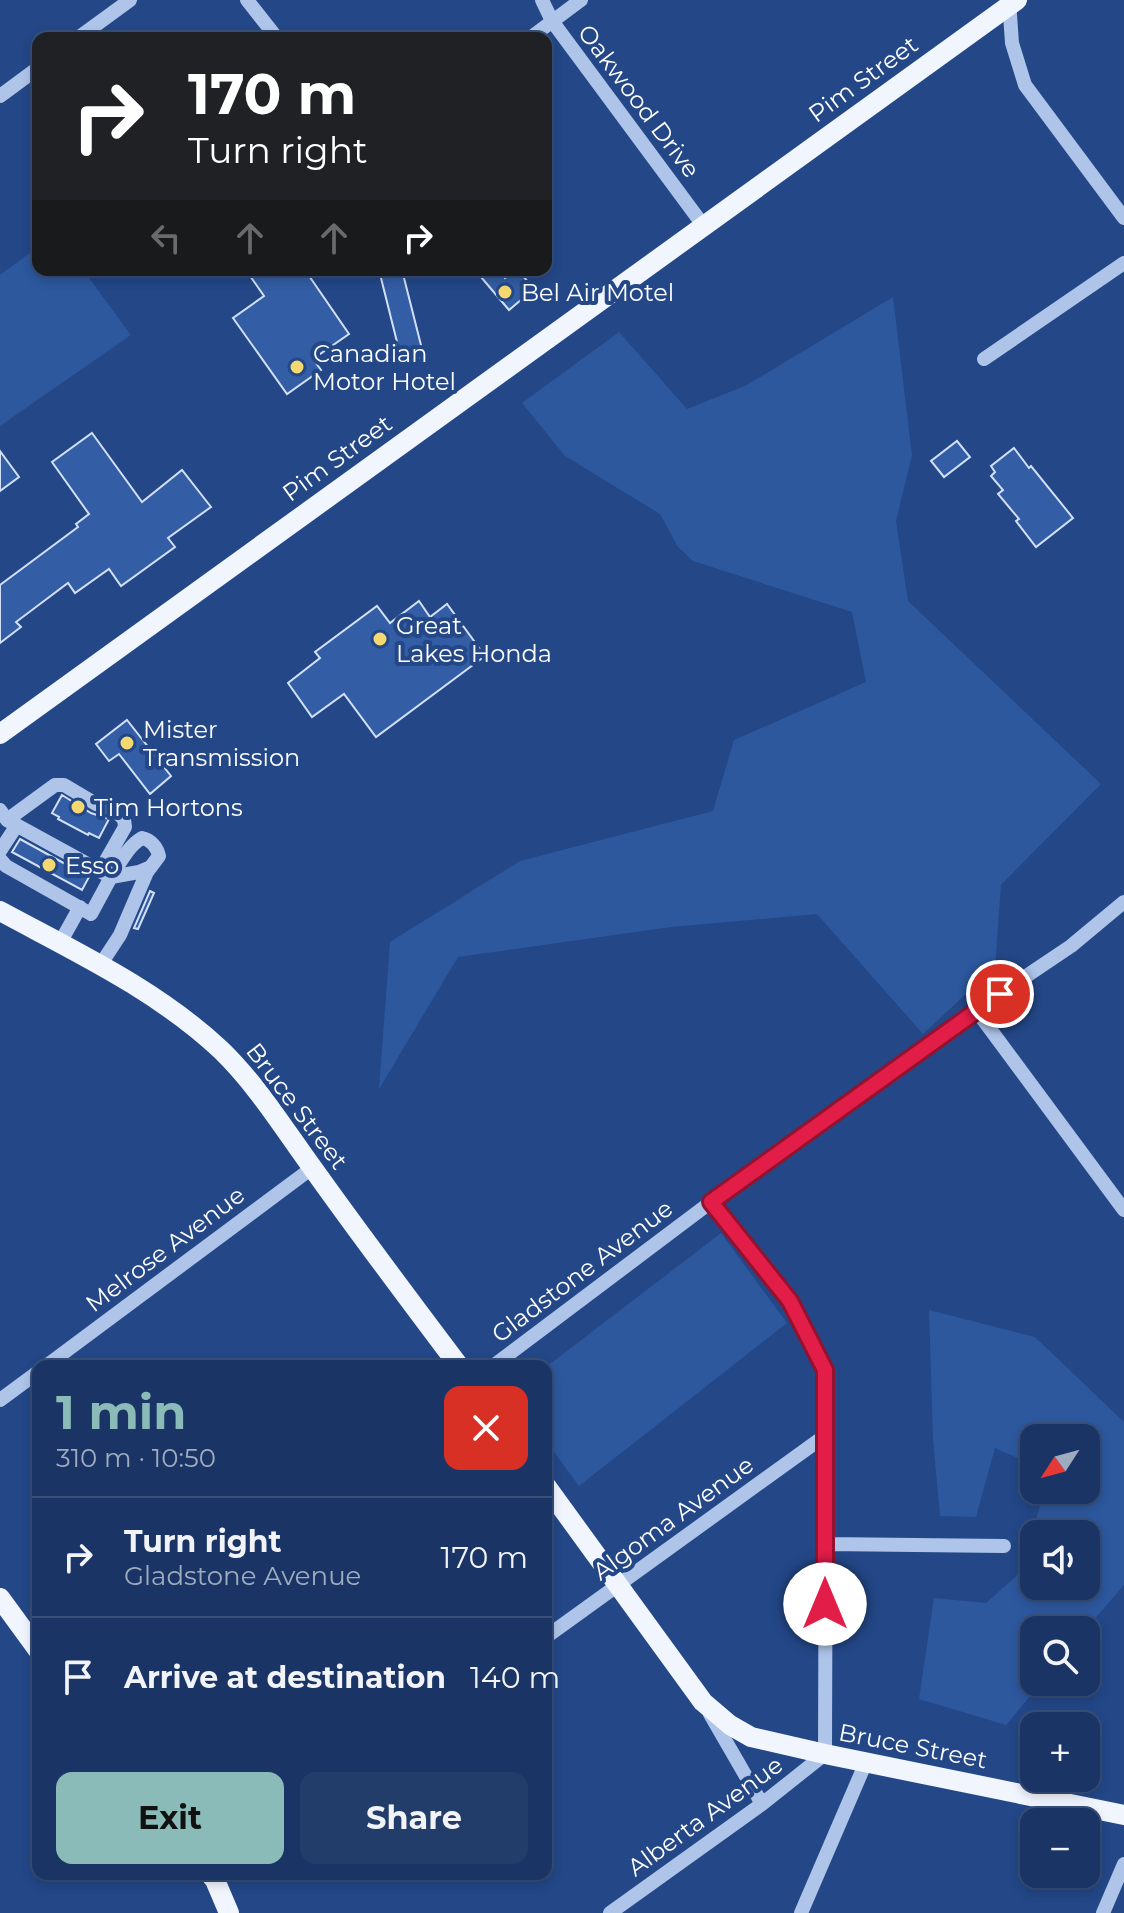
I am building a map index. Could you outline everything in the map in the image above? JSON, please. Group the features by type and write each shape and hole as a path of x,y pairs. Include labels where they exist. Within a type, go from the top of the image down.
{"main road":[{"name":"Pim Street","path":"2,728 1012,2"},
{"name":"Bruce Street","path":"0,911 101,964 174,1011 221,1051 263,1097 455,1360"},
{"name":"Bruce Street","path":"552,1494 703,1702 730,1725 751,1737 1124,1815"},
{"path":"0,1598 32,1642"},
{"path":"217,1880 229,1913"}],"street":[{"path":"84,32 110,6 130,0"},
{"path":"247,0 272,32"},
{"name":"Oakwood Drive","path":"542,0 552,21 703,225"},
{"path":"538,32 581,0"},
{"path":"1012,2 1012,43 1025,85 1124,218"},
{"path":"0,96 32,72"},
{"path":"984,359 1124,263"},
{"path":"0,851 8,818 55,785 64,785 96,804 113,809 124,819 125,827 91,914 6,866 0,859"},
{"path":"8,818 106,874 139,872 151,867"},
{"path":"101,964 120,935 147,872 159,856 158,852 151,841 142,838 132,844 106,874"},
{"name":"Gladstone Avenue","path":"501,1360 711,1202 976,1010 1071,946 1124,902"},
{"path":"60,943 80,907"},
{"path":"976,1010 1124,1210"},
{"name":"Melrose Avenue","path":"54,1360 312,1168"},
{"path":"711,1202 790,1301 825,1370 825,1754"},
{"path":"0,1400 32,1376"},
{"name":"Algoma Avenue","path":"552,1633 826,1435"},
{"path":"826,1544 1004,1546"},
{"name":"Bruce Street","path":"703,1702 762,1804"},
{"name":"Alberta Avenue","path":"610,1913 762,1804 825,1754"},
{"path":"801,1913 866,1762"},
{"path":"1103,1913 1124,1864"},
{"path":"218,1880 239,1913"}],"shaded area":[{"path":"32,251 32,276 87,276 131,335 0,426 0,275"},
{"path":"893,297 912,455 896,521 908,601 1101,784 1001,885 995,967 923,1034 817,914 671,927 458,957 379,1089 390,942 520,861 713,811 734,740 866,682 852,612 693,561 678,547 660,514 565,456 522,403 619,332 687,409 747,385"},
{"path":"721,1233 787,1323 579,1486 552,1449 552,1362"},
{"path":"929,1310 1035,1337 1124,1422 1124,1585 1097,1616 1020,1616 1020,1696 1030,1696 1006,1725 919,1699 934,1598 986,1603 1020,1573 1020,1600 1100,1600 1100,1520 1036,1520 1040,1504 1100,1504 1100,1424 1020,1424 1020,1459 995,1448 976,1517 940,1516 933,1439"}],"building":[{"path":"250,276 309,276 349,334 313,359 321,370 287,394 233,318 264,296"},
{"path":"380,276 404,276 424,357 402,362"},
{"path":"480,276 523,276 534,289 509,310"},
{"path":"92,433 142,502 182,470 211,507 168,538 175,547 121,586 109,569 75,593 68,583 16,622 21,627 0,643 0,585 78,527 76,524 89,514 52,462"},
{"path":"957,441 970,457 944,477 931,461"},
{"path":"1014,448 1073,518 1036,547 1016,521 1019,519 998,494 1003,490 991,476 995,472 991,466"},
{"path":"0,451 19,477 0,491"},
{"path":"419,601 430,617 447,604 485,656 376,737 344,694 312,717 288,683 320,658 315,652 377,606 390,623"},
{"path":"127,720 171,776 150,794 119,754 109,761 96,744"},
{"path":"62,795 91,813 109,819 99,838 88,835 52,813"},
{"path":"20,839 89,877 82,890 12,852"},
{"path":"150,891 154,893 138,929 134,928"}],"place":[{"name":"Bel Air Motel","path":"505,292"},
{"name":"Canadian Motor Hotel","path":"297,367"},
{"name":"Great Lakes Honda","path":"380,639"},
{"name":"Mister Transmission","path":"127,743"},
{"name":"Tim Hortons","path":"78,807"},
{"name":"Esso","path":"49,865"}],"route":[{"path":"825,1604 825,1370 790,1301 711,1202 1000,994"}]}
